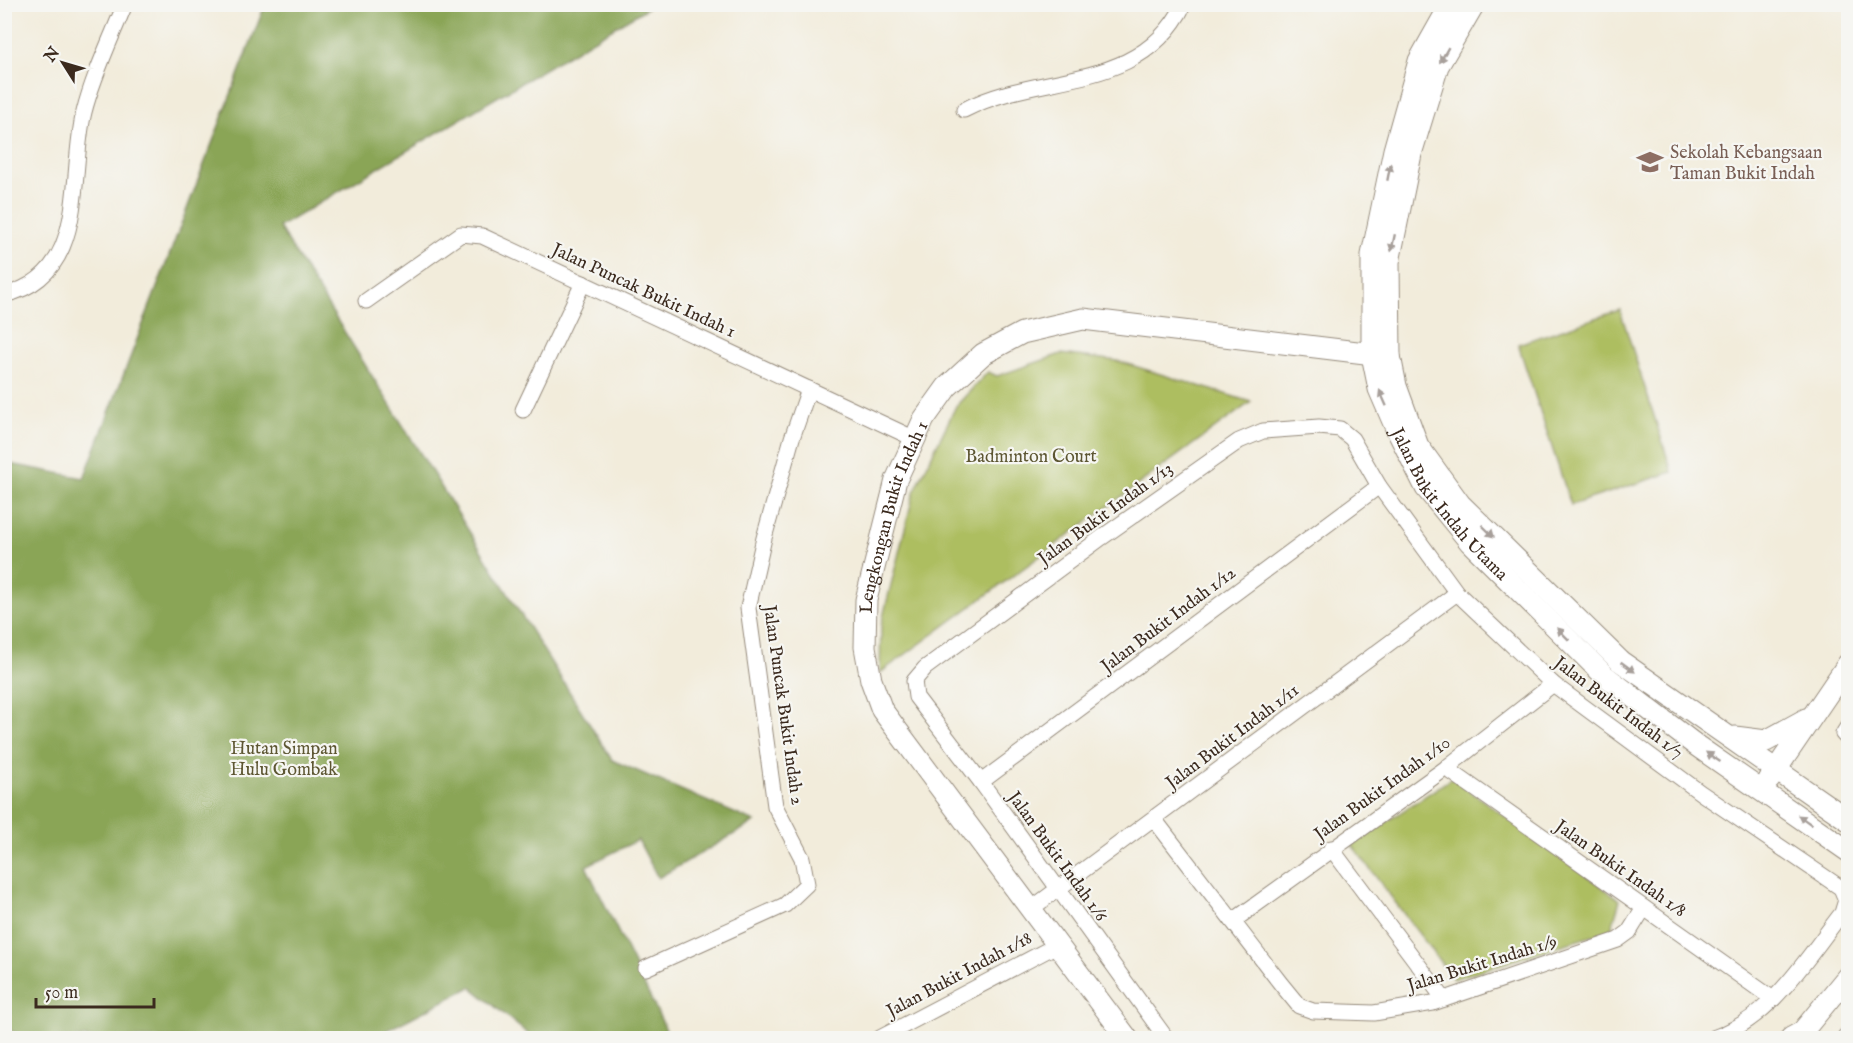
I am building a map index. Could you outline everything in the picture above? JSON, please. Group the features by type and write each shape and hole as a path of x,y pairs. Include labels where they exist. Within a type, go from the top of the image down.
{"street":[{"path":"4,295 18,292 42,277 67,240 84,112 125,4"},
{"path":"964,110 987,97 1102,73 1142,55 1177,20 1184,4"},
{"name":"Jalan Bukit Indah Utama","path":"1451,4 1419,61 1394,150 1372,255 1381,355 1396,386 1418,446 1460,504 1620,661 1848,820"},
{"name":"Jalan Bukit Indah Utama","path":"1474,4 1438,66 1411,154 1389,262 1379,389 1426,488 1470,542 1604,675 1697,746 1848,851"},
{"name":"Jalan Puncak Bukit Indah 1","path":"366,301 461,234 482,236 913,438"},
{"path":"523,410 584,283"},
{"name":"Lengkongan Bukit Indah 1","path":"1127,1038 882,710 871,680 865,647 866,600 896,480 913,438 947,387 982,354 1022,333 1083,319 1381,355"},
{"name":"Jalan Puncak Bukit Indah 2","path":"646,968 785,905 807,884 802,858 775,806 748,608 764,538 792,438 809,389"},
{"name":"Jalan Bukit Indah 1/13","path":"916,698 914,681 925,668 1101,538 1239,441 1263,431 1319,427 1340,429 1352,439"},
{"name":"Jalan Bukit Indah 1/7","path":"1352,439 1378,486 1457,593 1552,684 1701,793 1841,888 1846,900 1842,913 1773,999"},
{"name":"Jalan Bukit Indah 1/12","path":"981,782 1378,486"},
{"name":"Jalan Bukit Indah 1/11","path":"1031,909 1457,593"},
{"path":"1762,790 1848,664"},
{"name":"Jalan Bukit Indah 1/10","path":"1233,921 1331,848 1446,768 1552,684"},
{"name":"Jalan Bukit Indah 1/6","path":"916,698 981,782 1166,1038"},
{"path":"1726,734 1744,740 1766,741 1815,713"},
{"path":"1806,790 1799,771 1799,746 1815,713"},
{"path":"1848,726 1843,734 1848,739"},
{"name":"Jalan Bukit Indah 1/8","path":"1446,768 1773,999"},
{"name":"Jalan Bukit Indah 1/9","path":"1154,819 1299,1006 1313,1011 1374,1013 1444,999 1618,940 1629,932 1644,908"},
{"path":"1331,848 1444,999"},
{"name":"Jalan Bukit Indah 1/18","path":"880,1038 1057,945"},
{"path":"1791,1038 1802,1032 1848,976"},
{"path":"1713,1038 1727,1034 1756,1017 1773,999"},
{"path":"1844,1038 1848,1033"}],"green space":[{"name":"Hutan Simpan Hulu Gombak","path":"265,5 652,5 279,227 612,760 755,822 658,878 638,840 586,866 670,1038 533,1038 471,987 372,1038 26,1038 5,1028 5,463 84,478"},
{"path":"1620,310 1672,472 1571,505 1518,344"},
{"name":"Badminton Court","path":"1061,354 1118,361 1251,402 880,673 881,625 914,492 956,406 988,372 997,376"},
{"path":"1452,778 1620,900 1611,930 1453,979 1352,845"}],"place":[{"name":"Sekolah Kebangsaan Taman Bukit Indah","path":"1650,162"}]}
